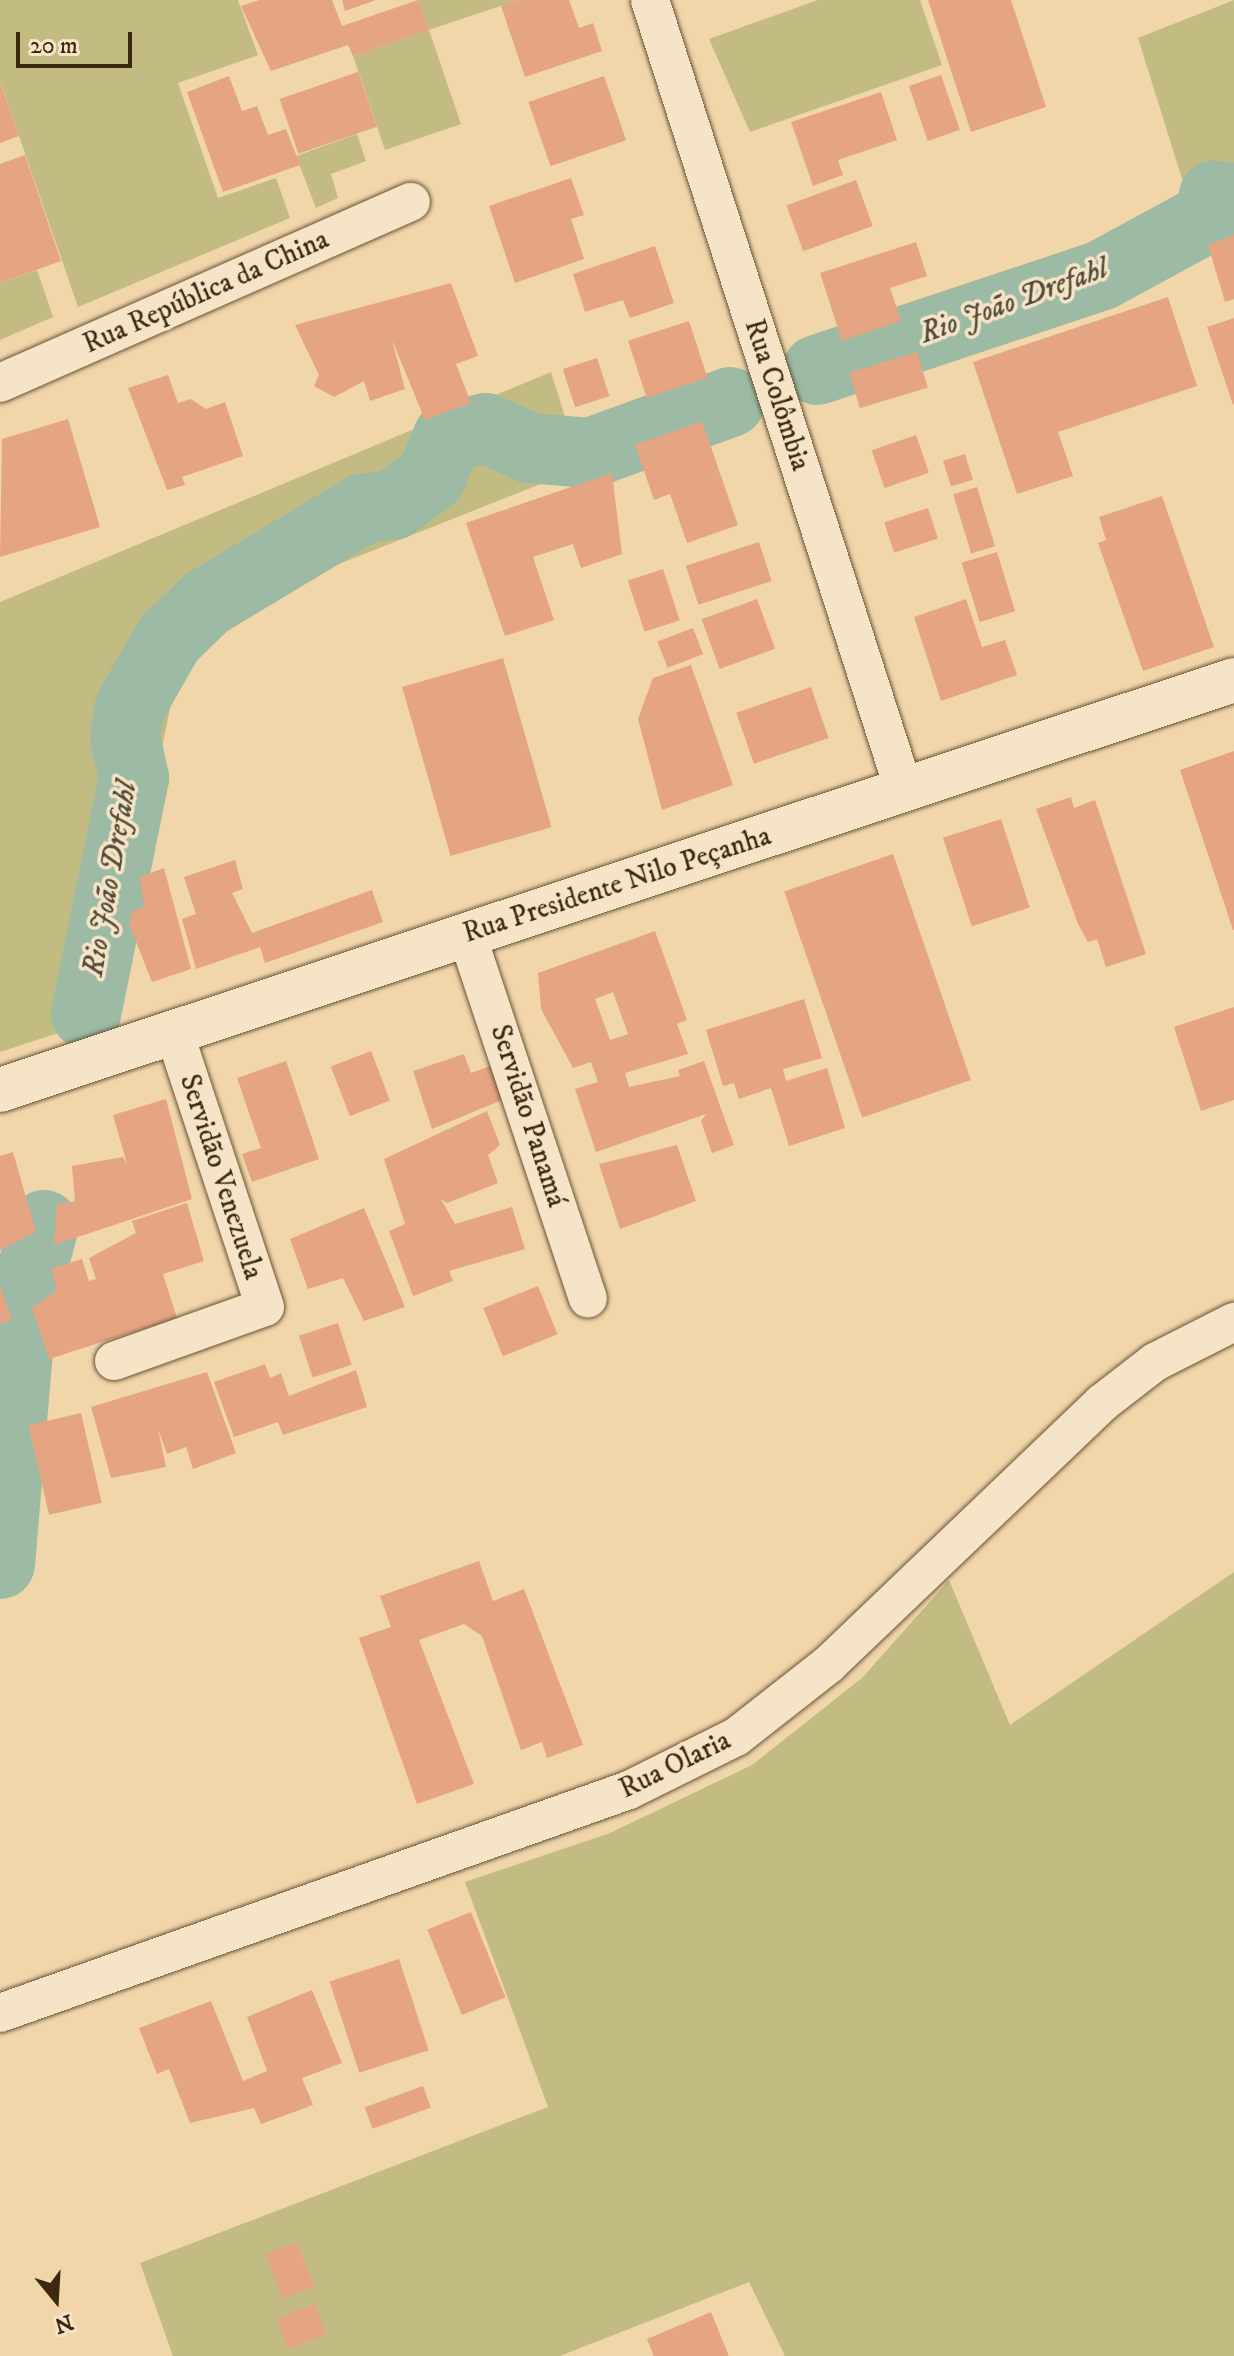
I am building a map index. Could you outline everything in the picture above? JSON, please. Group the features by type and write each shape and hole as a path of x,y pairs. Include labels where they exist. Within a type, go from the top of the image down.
{"street":[{"name":"Rua Colômbia","path":"650,0 904,790"},
{"name":"Rua República da China","path":"0,383 411,202"},
{"name":"Rua Presidente Nilo Peçanha","path":"0,1090 1234,680"},
{"name":"Servidão Panamá","path":"467,935 588,1298"},
{"name":"Servidão Venezuela","path":"114,1361 265,1307 174,1032"},
{"name":"Rua Olaria","path":"0,2013 629,1790 736,1737 829,1664 1102,1403 1155,1362 1234,1322"}],"shaded area":[{"path":"0,0 238,0 258,55 178,83 218,198 276,178 290,218 78,307 0,81"},
{"path":"418,0 518,0 429,30 461,124 385,150 353,56 428,30"},
{"path":"818,0 920,0 942,65 750,132 709,39"},
{"path":"1234,0 1234,227 1178,248 1170,225 1193,214 1138,38"},
{"path":"357,134 366,161 331,174 338,198 316,208 296,156"},
{"path":"37,270 53,317 0,340 0,283"},
{"path":"551,372 581,468 233,606 182,650 107,1017 0,1052 0,602"},
{"path":"1234,1572 1234,2356 785,2356 749,2282 560,2356 173,2356 140,2263 548,2107 465,1882 610,1833 752,1765 862,1678 949,1580 1010,1725"}],"building":[{"path":"259,0 332,0 342,26 418,0 429,30 353,56 348,45 271,71 241,6"},
{"path":"342,0 376,0 345,11"},
{"path":"518,0 569,0 579,28 593,23 602,51 525,77 501,6"},
{"path":"928,0 1011,0 1046,107 971,132"},
{"path":"358,72 377,127 298,154 280,99"},
{"path":"941,75 960,130 928,141 909,86"},
{"path":"229,76 242,111 257,106 268,135 286,129 300,165 223,192 187,92"},
{"path":"604,76 626,140 550,166 528,102"},
{"path":"0,82 19,136 0,143"},
{"path":"881,92 897,140 838,160 843,175 813,186 791,122"},
{"path":"25,155 61,261 0,283 0,164"},
{"path":"571,178 584,215 571,219 584,259 515,283 489,206"},
{"path":"856,180 873,226 803,251 786,205"},
{"path":"1234,235 1234,299 1225,302 1208,245"},
{"path":"916,242 927,276 890,288 901,321 842,341 820,273"},
{"path":"655,246 674,303 630,318 623,300 585,312 573,274"},
{"path":"451,283 478,356 456,364 471,403 425,420 392,340 405,389 370,401 364,381 334,397 314,386 319,375 295,325"},
{"path":"1168,297 1197,386 1058,432 1073,476 1017,494 973,362"},
{"path":"1234,318 1234,404 1233,405 1207,327"},
{"path":"689,321 708,378 647,398 628,341"},
{"path":"917,352 928,387 860,408 849,373"},
{"path":"597,358 609,396 575,407 563,369"},
{"path":"168,375 178,403 191,399 206,409 225,402 243,456 182,477 185,485 167,490 128,388"},
{"path":"68,419 100,527 0,557 2,439"},
{"path":"702,421 738,525 687,543 670,494 654,500 635,445"},
{"path":"916,435 929,473 885,488 872,450"},
{"path":"965,454 973,480 951,487 943,461"},
{"path":"612,473 622,554 581,568 573,544 533,557 554,620 505,636 466,523"},
{"path":"977,487 995,546 971,554 953,494"},
{"path":"1162,496 1214,647 1143,671 1098,543 1106,540 1099,517"},
{"path":"928,508 938,538 894,553 884,522"},
{"path":"759,542 772,581 698,605 686,566"},
{"path":"997,552 1015,611 980,622 962,563"},
{"path":"663,569 680,620 644,632 628,580"},
{"path":"757,599 775,649 720,669 702,619"},
{"path":"966,599 982,647 1005,640 1017,675 941,701 914,617"},
{"path":"693,628 703,654 668,668 658,642"},
{"path":"503,658 552,827 451,856 402,687"},
{"path":"691,665 733,785 662,810 638,719 653,678"},
{"path":"811,687 829,738 754,764 736,713"},
{"path":"1234,751 1234,930 1233,930 1180,770"},
{"path":"1071,797 1074,808 1095,800 1146,954 1106,967 1097,939 1088,942 1078,924 1036,809"},
{"path":"1001,819 1030,907 972,926 943,838"},
{"path":"893,854 971,1080 862,1117 784,891"},
{"path":"235,860 243,889 232,893 252,933 372,890 383,922 265,963 260,947 196,969 182,919 196,914 184,877"},
{"path":"164,868 191,969 152,982 129,924 132,911 144,907 140,877"},
{"path":"655,931 687,1020 677,1024 688,1054 625,1073 629,1087 680,1076 678,1070 704,1061 734,1145 712,1153 701,1121 706,1114 596,1152 575,1089 598,1082 591,1062 573,1068 541,1009 538,973","holes":["613,992 628,1034 610,1040 595,999"]},
{"path":"804,999 822,1058 783,1069 786,1081 827,1068 845,1128 789,1146 771,1088 739,1099 734,1083 723,1086 706,1030"},
{"path":"1234,1007 1234,1100 1201,1111 1174,1027"},
{"path":"371,1051 390,1100 350,1116 331,1066"},
{"path":"464,1054 471,1073 496,1064 507,1098 432,1129 413,1071"},
{"path":"286,1061 319,1159 252,1182 242,1154 261,1148 237,1078"},
{"path":"166,1099 192,1199 54,1245 57,1204 75,1201 72,1166 123,1157 127,1164 113,1115"},
{"path":"487,1111 500,1145 488,1155 498,1183 447,1203 441,1199 455,1224 512,1207 525,1249 449,1271 453,1281 413,1296 389,1231 405,1224 384,1159"},
{"path":"677,1145 696,1201 620,1229 599,1164"},
{"path":"13,1152 36,1232 0,1250 0,1156"},
{"path":"187,1203 204,1261 163,1274 177,1318 49,1359 32,1308 57,1290 51,1269 82,1259 89,1281 96,1279 89,1258 136,1233 132,1221"},
{"path":"364,1208 405,1307 364,1321 343,1278 308,1289 290,1239"},
{"path":"0,1286 12,1320 0,1324"},
{"path":"538,1286 557,1334 503,1356 483,1308"},
{"path":"338,1323 352,1365 313,1378 299,1336"},
{"path":"265,1364 270,1378 281,1373 289,1396 356,1370 367,1407 283,1435 278,1422 234,1437 214,1382"},
{"path":"207,1372 236,1453 193,1469 186,1447 167,1454 158,1429 166,1467 111,1478 91,1407"},
{"path":"81,1413 102,1503 49,1515 28,1425"},
{"path":"479,1561 493,1601 524,1589 583,1745 547,1758 542,1742 521,1750 482,1636 464,1624 419,1640 474,1784 417,1804 359,1638 391,1627 380,1596"},
{"path":"471,1912 505,1997 462,2015 427,1930"},
{"path":"399,1959 429,2050 359,2073 330,1982"},
{"path":"312,1990 342,2063 302,2078 313,2105 261,2124 254,2108 190,2123 169,2069 157,2074 139,2028 211,2001 243,2081 267,2071 247,2017"},
{"path":"423,2086 431,2108 373,2129 365,2107"},
{"path":"297,2242 314,2287 282,2299 265,2254"},
{"path":"315,2304 326,2335 288,2349 276,2318"},
{"path":"711,2312 729,2356 654,2356 647,2339"}],"waterway":[{"name":"Rio João Drefahl","path":"817,370 1102,275 1209,217 1214,196 1234,198"},
{"name":"Rio João Drefahl","path":"86,1014 134,778 125,737 130,707 169,639 206,603 364,508 393,505 431,477 448,437 486,428 529,448 590,453 730,402"},
{"name":"Rio João Drefahl","path":"0,1564 21,1312 44,1225"}]}
